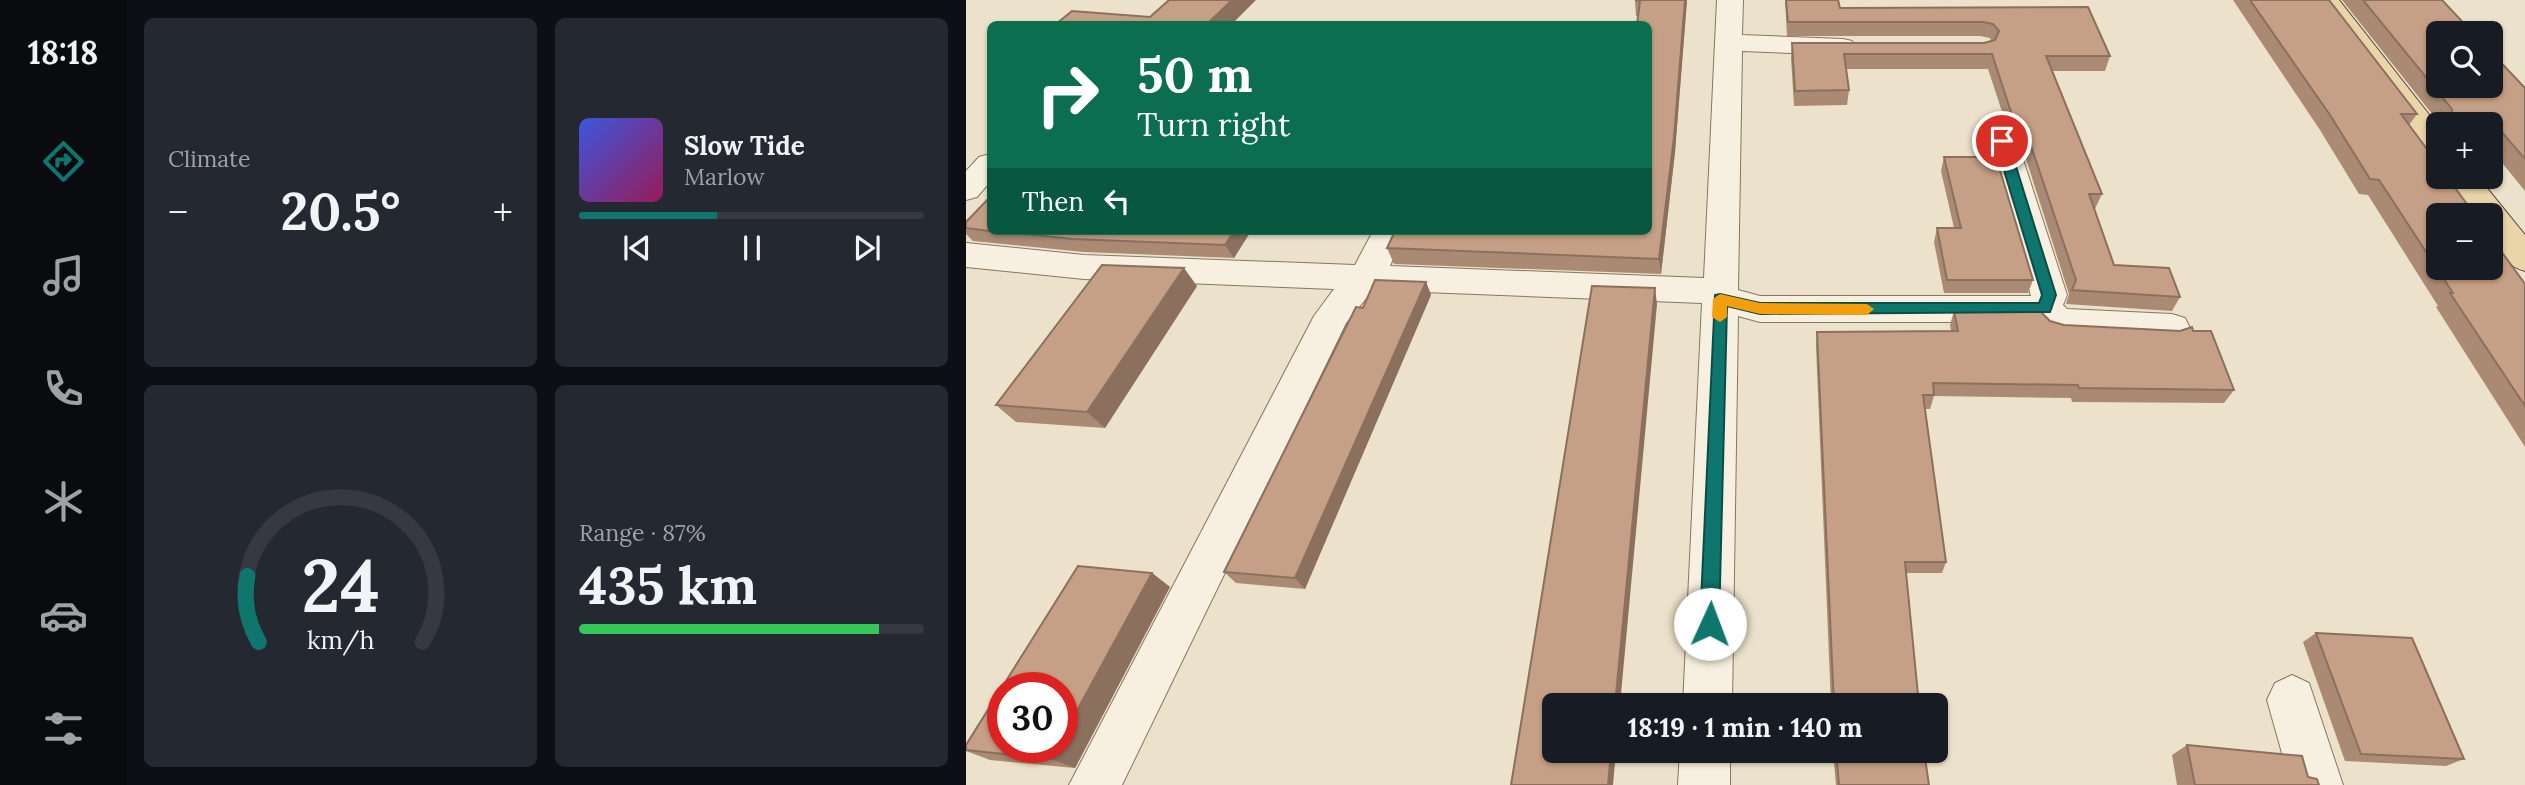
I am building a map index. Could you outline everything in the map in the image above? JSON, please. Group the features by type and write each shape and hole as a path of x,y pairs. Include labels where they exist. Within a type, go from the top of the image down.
{"main road":[{"path":"2326,0 2426,130"},
{"path":"2471,189 2525,259"}],"street":[{"path":"1707,693 1730,0"},
{"path":"1730,43 1862,47"},
{"path":"2002,141 2049,295 2044,309"},
{"path":"966,151 987,154"},
{"path":"966,190 987,167"},
{"path":"1095,785 1332,316 1374,265 1387,235"},
{"path":"966,255 1084,267 1720,295 1760,309 2044,309 2058,322 2172,328"},
{"path":"2292,700 2317,785"},
{"path":"1704,785 1705,763"}],"building":[{"path":"1169,0 1232,0 1210,21 1060,21 1072,11 1150,17"},
{"path":"1635,0 1685,0 1674,137 1659,259 1387,248 1393,235 1652,235 1652,21 1637,21 1640,1"},
{"path":"1786,0 1838,0 1840,8 2088,7 2110,56 2046,56 2102,194 2089,194 2114,265 2169,268 2180,297 2072,290 2076,280 2024,125 2020,118 2012,115 1992,54 1844,54 1849,90 1795,91 1792,43 1984,43 1995,40 1999,31 1993,24 1788,22"},
{"path":"2250,0 2329,0 2417,114 2401,114 2426,148 2426,189 2456,189 2466,203 2426,203 2426,252 2379,180 2370,179 2330,115"},
{"path":"2363,0 2442,0 2462,21 2426,21 2426,77"},
{"path":"2503,65 2525,88 2525,159 2503,133 2503,112 2452,112 2443,98 2503,98"},
{"path":"1944,157 1996,157 2033,280 1947,280 1937,228 1961,228"},
{"path":"987,200 987,231 966,228 966,222"},
{"path":"1033,235 1231,235 1225,245"},
{"path":"2503,254 2525,284 2525,406 2450,293 2453,293 2444,280 2503,280"},
{"path":"1102,265 1184,268 1087,412 996,405"},
{"path":"1375,280 1426,282 1295,578 1224,572 1356,307 1363,308"},
{"path":"1592,286 1655,288 1616,693 1542,693 1542,763 1610,763 1608,785 1511,785"},
{"path":"1954,311 2040,311 2050,321 2064,325 2180,331 2192,327 2193,331 2211,331 2234,390 1933,383 1934,395 1923,395 1946,562 1905,562 1918,693 1833,693 1817,332 1958,331"},
{"path":"1078,566 1152,573 1078,709 1078,672 1012,672"},
{"path":"2316,633 2412,638 2464,759 2361,754"},
{"path":"987,711 987,752 966,750 966,745"},
{"path":"2187,745 2302,756 2308,777 2317,779 2319,785 2195,785"},
{"path":"1837,763 1926,763 1929,785 1839,785"}],"slow traffic":[{"path":"1720,317 1720,299 1760,309 1867,309"}],"route":[{"path":"1710,624 1720,299 1760,309 2044,309 2049,295 2002,141"}]}
